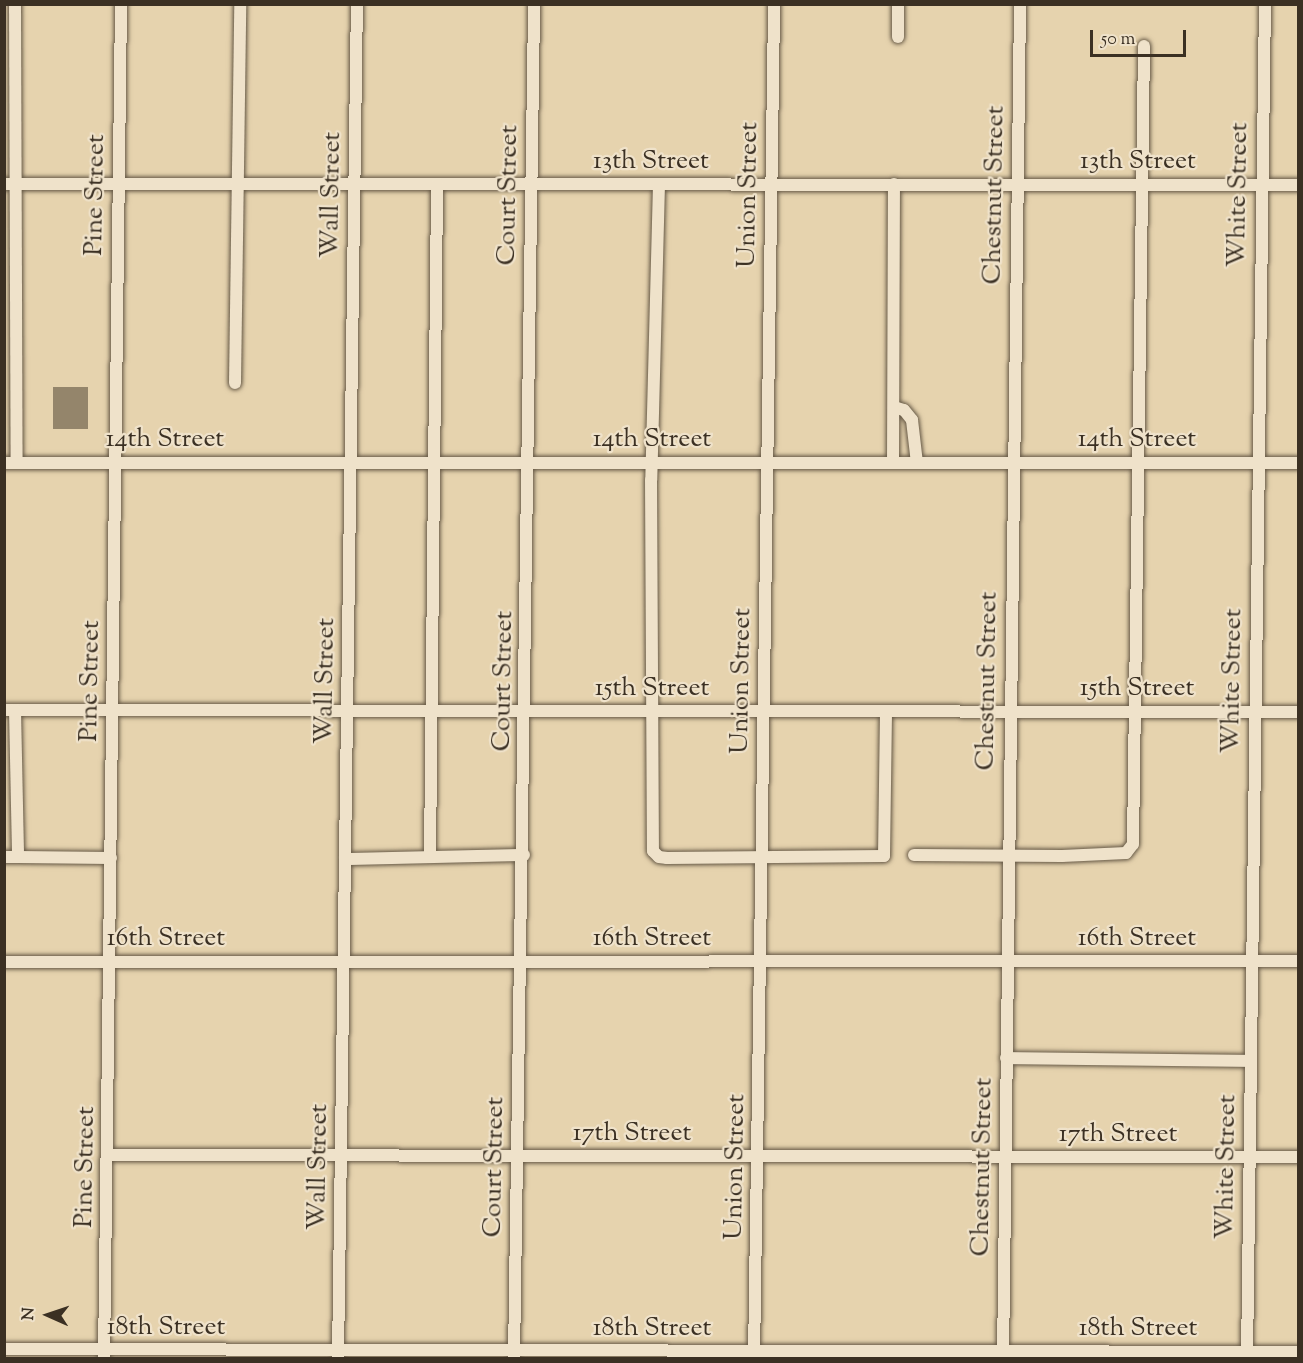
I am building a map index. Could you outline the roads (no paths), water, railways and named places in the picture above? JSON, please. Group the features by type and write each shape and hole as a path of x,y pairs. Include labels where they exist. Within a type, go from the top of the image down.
{"street":[{"path":"11,463 11,184 15,4"},
{"name":"Pine Street","path":"105,1354 121,4"},
{"path":"235,383 240,4"},
{"name":"Wall Street","path":"338,1355 357,4"},
{"name":"Court Street","path":"514,1355 530,462 534,4"},
{"name":"Union Street","path":"754,1355 759,1157 774,4"},
{"path":"898,4 898,38"},
{"name":"Chestnut Street","path":"1003,1355 1020,4"},
{"name":"White Street","path":"1247,1355 1265,4"},
{"path":"914,855 1009,856 1126,853 1133,844 1136,463 1144,46"},
{"name":"13th Street","path":"11,184 1299,185"},
{"path":"430,857 437,184"},
{"path":"659,184 656,201 650,694 654,711 653,851 659,857 667,858 884,856 886,712"},
{"path":"893,462 894,184"},
{"path":"894,407 904,410 912,420 917,463"},
{"name":"14th Street","path":"11,463 1299,463"},
{"path":"10,710 18,857"},
{"name":"15th Street","path":"10,710 1299,712"},
{"path":"345,859 524,855"},
{"path":"4,856 111,858"},
{"name":"16th Street","path":"4,963 1299,961"},
{"path":"1006,1058 1251,1061"},
{"name":"17th Street","path":"109,1155 1299,1157"},
{"name":"18th Street","path":"4,1349 105,1354 338,1355 1247,1355 1299,1352"}]}
